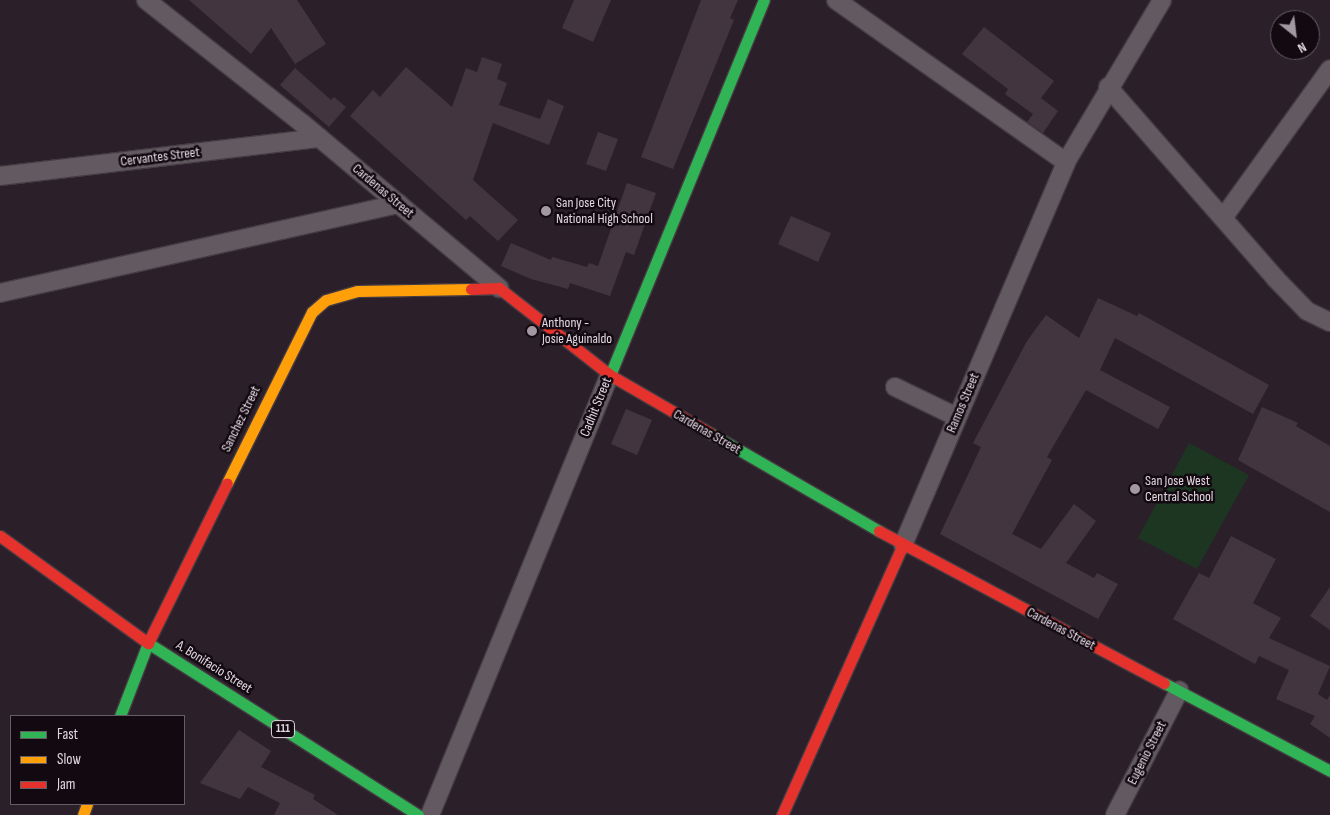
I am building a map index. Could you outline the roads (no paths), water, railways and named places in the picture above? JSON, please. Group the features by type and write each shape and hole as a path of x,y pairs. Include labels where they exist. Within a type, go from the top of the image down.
{"street":[{"name":"Cardenas Street","path":"146,0 320,138 499,288 610,375 903,545 1330,771"},
{"name":"Cadhit Street","path":"430,815 764,0"},
{"path":"836,0 1066,162"},
{"name":"Ramos Street","path":"782,815 903,545 1066,162 1108,87 1162,0"},
{"path":"1224,218 1330,68"},
{"path":"1108,87 1307,310 1330,322"},
{"name":"Cervantes Street","path":"0,176 320,138"},
{"path":"0,293 399,204"},
{"name":"Sanchez Street","path":"120,715 148,643 312,312 326,300 358,291 499,288"},
{"path":"895,387 957,417"},
{"name":"A. Bonifacio Street","path":"0,536 148,643 418,815"},
{"name":"Eugenio Street","path":"1115,815 1179,691"}],"place":[{"name":"San Jose City National High School","path":"546,211"},
{"name":"Anthony - Josie Aguinaldo","path":"532,331"},
{"name":"San Jose West Central School","path":"1135,489"}]}
